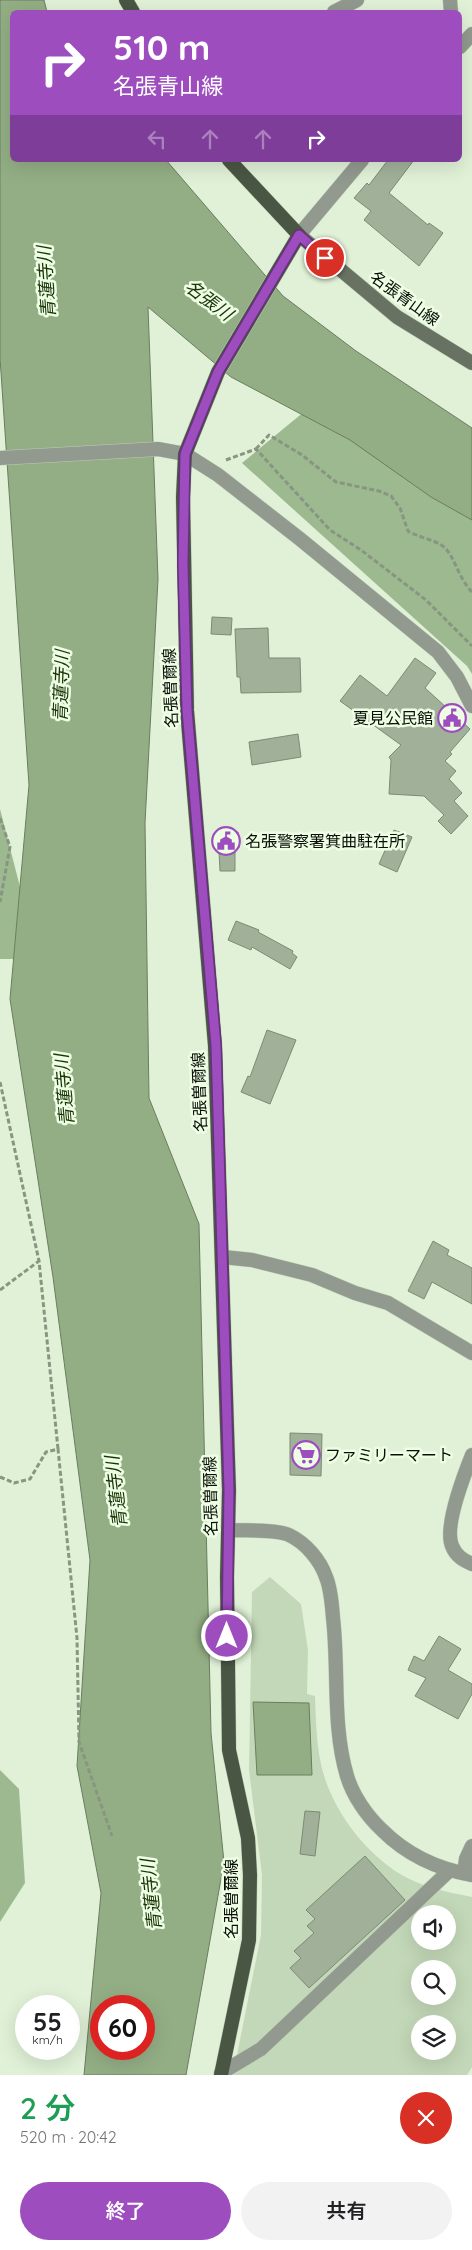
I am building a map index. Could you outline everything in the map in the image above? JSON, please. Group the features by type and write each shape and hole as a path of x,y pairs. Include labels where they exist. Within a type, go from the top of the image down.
{"main road":[{"path":"231,162 299,235"},
{"name":"名張曽爾線","path":"221,2074 249,1940 251,1904 248,1838 229,1750 227,1577 229,1530 216,1046 187,710 183,564 185,454 218,372 299,235"},
{"name":"名張青山線","path":"299,235 391,312 472,363"}],"street":[{"path":"338,10 357,0"},
{"path":"462,45 472,34"},
{"path":"299,235 360,162"},
{"path":"0,458 158,449 185,454 218,475 270,515 438,652 457,677 472,706"},
{"path":"223,1257 252,1260 312,1275 355,1293 388,1303 472,1353"},
{"path":"472,1455 456,1504 451,1537 452,1545 457,1554 472,1564"},
{"path":"229,1530 272,1531 289,1535 305,1546 319,1561 327,1578 331,1598 336,1650 338,1724 348,1778 367,1813 397,1846 449,1871 468,1874 466,1859 472,1846"},
{"path":"221,2074 260,2049 449,1871"}],"path":[{"path":"226,460 256,449 269,435 297,451 336,482 379,491 391,496 400,508 408,531 440,544 447,549 459,575 472,592"},
{"path":"256,449 330,530 361,550 426,600 472,646"},
{"path":"0,818 10,848 0,902"},
{"path":"0,1082 39,1261 77,1638 79,1742 112,1836"},
{"path":"0,1290 39,1261"},
{"path":"0,1477 14,1483 30,1479 46,1452 58,1449"}],"shaded area":[{"path":"305,411 472,489 472,674 467,666 242,463"},
{"path":"0,809 20,887 14,959 0,959"},
{"path":"270,1577 301,1604 308,1650 307,1694 315,1696 317,1738 321,1764 325,1780 340,1812 373,1853 400,1874 426,1886 472,1897 472,2067 467,2075 233,2075 261,1935 262,1875 249,1770 252,1592"},
{"path":"0,1770 19,1789 25,1883 0,1922"}],"water":[{"path":"0,0 44,0 46,10 10,10 10,162 168,162 283,296 356,351 472,428 472,520 431,497 350,440 231,377 148,307 158,579 145,823 149,1098 199,1224 211,1733 224,1862 186,2075 84,2075 90,2011 90,2060 155,2060 155,1995 91,1995 101,1893 77,1766 90,1560 53,1277 10,999 29,785 0,358"},
{"path":"253,1702 309,1703 312,1775 257,1775"}],"building":[{"path":"386,162 412,162 389,193 428,225 429,223 443,233 419,266 364,220 371,211 354,198 367,183 369,185"},
{"path":"212,617 232,618 231,635 211,634"},
{"path":"268,628 269,658 300,658 301,692 241,693 240,677 237,677 235,629"},
{"path":"415,658 436,673 425,688 470,729 450,752 452,754 445,761 456,771 449,779 462,793 454,801 468,816 451,834 438,821 444,815 424,796 389,794 391,760 389,757 401,745 340,701 360,675 387,696"},
{"path":"298,734 301,757 252,765 249,742"},
{"path":"394,830 412,837 397,872 379,864"},
{"path":"218,832 238,832 239,848 235,848 235,871 220,871"},
{"path":"236,921 259,930 258,932 293,951 292,953 297,957 290,969 252,947 251,950 228,940"},
{"path":"267,1030 296,1040 270,1104 241,1092 248,1076 250,1077"},
{"path":"433,1241 449,1250 447,1255 472,1268 472,1304 432,1282 424,1299 408,1291"},
{"name":"ファミリーマート","path":"290,1433 322,1434 321,1476 290,1475"},
{"path":"439,1636 461,1649 448,1670 472,1684 472,1694 458,1719 415,1696 426,1678 408,1670 414,1656 424,1661"},
{"path":"305,1811 320,1812 315,1856 300,1854"},
{"path":"365,1856 405,1900 309,1988 290,1968 301,1958 294,1951 314,1933 307,1926 315,1919 306,1910"}],"place":[{"name":"夏見公民館","path":"452,718"},
{"name":"名張警察署箕曲駐在所","path":"226,841"},
{"name":"ファミリーマート","path":"306,1455"}],"route":[{"path":"227,1636 229,1490 224,1371 223,1257 216,1046 187,710 183,564 185,454 218,372 299,235 325,258"}],"water label":[{"name":"青蓮寺川","path":"46,282"},
{"name":"名張川","path":"209,300"},
{"name":"青蓮寺川","path":"61,686"},
{"name":"青蓮寺川","path":"64,1090"},
{"name":"青蓮寺川","path":"116,1492"},
{"name":"青蓮寺川","path":"151,1895"}]}
